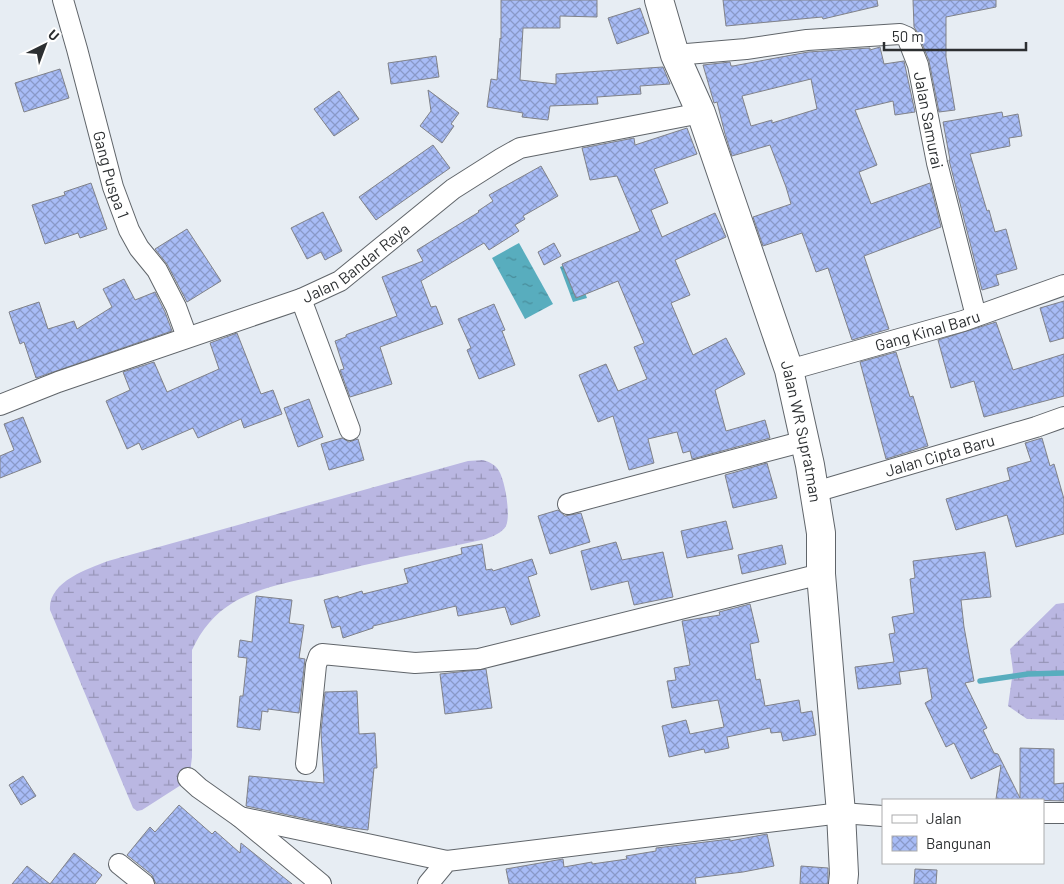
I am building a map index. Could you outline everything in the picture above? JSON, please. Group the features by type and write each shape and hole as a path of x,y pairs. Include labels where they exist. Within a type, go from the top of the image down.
{"highway":[{"name":"Jalan WR Supratman","path":"659,0 675,55 701,113 790,370 805,441 821,533 821,574 841,813 843,884"}],"street":[{"name":"Gang Puspa 1","path":"63,0 113,187 128,230 139,248 157,270 176,307 187,337"},
{"name":"Jalan Samurai","path":"675,55 746,50 807,40 900,34 907,37 918,64 937,163 976,316"},
{"name":"Jalan Bandar Raya","path":"0,405 58,382 301,299 340,281 453,189 520,148 701,113"},
{"name":"Gang Kinal Baru","path":"790,370 976,316 1064,285"},
{"path":"301,299 350,430"},
{"name":"Jalan Cipta Baru","path":"815,492 1036,427 1064,416"},
{"path":"568,504 805,441"},
{"path":"306,764 316,664 319,656 322,654 415,663 479,659 821,574"},
{"path":"188,778 240,817 321,884"},
{"path":"1044,812 1064,813"},
{"path":"240,817 446,861 841,813 882,816"},
{"path":"428,884 446,861"},
{"path":"119,864 144,884"}],"green space":[{"path":"483,460 492,464 497,469 505,490 508,506 507,521 506,526 497,534 486,539 381,561 254,592 234,602 215,617 204,629 192,650 192,757 190,773 181,785 142,810 137,811 133,808 50,610 51,600 62,584 90,568 108,561 468,461"},
{"path":"1064,603 1064,720 1027,719 1008,706 1013,671 1010,649 1056,604"}],"water":[{"path":"519,243 553,304 525,319 492,258"},
{"path":"573,261 587,298 573,302 560,267"}],"building":[{"path":"501,0 597,0 597,17 560,16 560,28 523,28 520,80 556,84 556,74 663,67 670,84 640,86 641,94 597,97 598,104 550,106 548,120 522,117 523,113 487,107 491,79 497,80 501,39"},
{"path":"723,0 877,0 878,6 823,19 822,17 726,26"},
{"path":"913,0 996,0 996,7 946,17 946,57 955,110 939,112 929,61 914,27"},
{"path":"640,8 649,33 617,44 608,18"},
{"path":"880,47 884,64 904,61 915,112 895,115 893,101 855,110 877,165 859,172 871,204 930,183 941,227 864,256 889,329 852,340 828,268 816,272 802,233 763,246 753,217 791,204 786,187 770,145 732,156 717,102 714,103 703,65 730,62 731,66 733,66 808,52 870,48 870,50","holes":["811,79 817,109 772,123 772,120 751,126 742,96"]},
{"path":"436,56 439,77 391,84 388,63"},
{"path":"60,69 69,98 24,112 15,83"},
{"path":"428,90 459,113 451,124 454,126 442,143 420,126 431,111"},
{"path":"339,91 359,119 334,136 314,109"},
{"path":"1002,112 1003,117 1018,114 1022,136 1009,138 1010,146 970,154 995,232 1006,229 1017,269 996,275 999,285 982,290 949,160 943,122"},
{"path":"687,128 697,154 654,169 668,203 651,210 662,237 715,213 726,237 675,260 690,295 671,303 693,355 726,338 745,374 715,390 726,431 765,420 770,438 692,459 690,451 683,453 677,432 648,439 654,463 629,470 613,416 598,422 579,375 606,364 618,391 647,379 634,347 644,343 618,281 576,298 562,264 640,231 617,176 590,180 582,148 634,138 635,145"},
{"path":"433,145 450,168 376,220 359,197"},
{"path":"541,166 558,196 523,216 525,219 515,225 519,231 489,250 484,243 421,281 431,307 436,306 443,324 380,347 392,384 350,397 340,370 344,369 335,341 346,337 348,334 397,316 382,277 423,261 417,250 479,212 493,201 489,195"},
{"path":"91,183 107,229 80,238 78,233 45,244 32,205 65,195 64,192"},
{"path":"323,212 342,251 325,260 321,252 307,259 291,228"},
{"path":"187,229 221,281 187,302 167,264 155,249"},
{"path":"554,243 561,256 544,265 538,252"},
{"path":"124,279 135,300 155,292 172,331 36,378 24,342 20,344 9,312 39,302 48,329 74,321 77,329 112,307 103,289"},
{"path":"1064,301 1064,338 1050,342 1040,308"},
{"path":"494,304 505,330 502,331 515,365 479,379 467,350 471,348 458,319"},
{"path":"996,322 1013,370 1064,354 1064,396 984,417 974,381 951,388 938,340"},
{"path":"237,333 261,394 273,390 282,414 244,428 241,419 198,438 193,428 142,450 139,443 127,449 106,401 130,390 123,372 154,362 167,392 219,369 210,343"},
{"path":"896,352 910,397 913,396 928,446 886,459 860,362"},
{"path":"309,399 323,437 298,447 284,408"},
{"path":"23,417 41,462 0,478 0,456 14,450 4,424"},
{"path":"342,438 349,442 358,439 364,460 329,470 321,444"},
{"path":"1042,438 1050,466 1054,464 1064,499 1064,534 1016,547 1007,515 956,530 946,499 1010,480 1007,468 1031,461 1025,443"},
{"path":"767,463 777,498 733,508 725,475"},
{"path":"558,510 565,516 581,513 590,542 550,554 538,516"},
{"path":"726,521 733,549 687,558 681,531"},
{"path":"616,542 622,560 663,552 673,597 634,605 628,581 591,590 581,551"},
{"path":"482,544 486,570 492,569 493,571 532,559 537,574 528,577 540,616 511,625 505,607 458,616 456,606 373,626 373,628 343,638 340,626 332,628 324,600 338,596 339,598 362,591 363,594 408,583 404,569 462,554 461,548"},
{"path":"782,545 786,564 742,574 738,555"},
{"path":"985,552 991,597 961,600 974,681 965,683 987,728 983,730 994,753 998,754 1020,798 1020,748 1054,749 1054,784 1064,783 1064,801 996,799 1001,765 971,779 954,743 946,747 925,703 932,699 927,668 899,672 901,684 858,689 855,667 894,662 889,634 895,633 892,617 914,613 910,579 915,578 913,561"},
{"path":"256,596 292,600 289,623 304,625 299,658 305,659 299,713 268,709 268,712 262,711 260,730 237,727 247,658 238,657 240,640 252,642"},
{"path":"750,604 759,642 750,644 756,680 760,679 765,706 799,700 801,713 812,711 816,735 783,741 781,732 771,733 770,728 727,737 729,748 705,753 704,749 669,757 662,726 686,720 690,734 724,727 718,700 672,708 667,681 676,680 674,668 690,665 682,621 720,615 719,612"},
{"path":"486,669 492,708 445,714 440,674"},
{"path":"357,691 359,734 375,733 377,768 374,768 368,830 344,827 246,806 249,776 324,783 321,732 325,692"},
{"path":"23,776 36,796 21,805 9,785"},
{"path":"179,805 212,834 215,831 240,853 241,843 292,884 156,884 152,875 127,855 150,827 155,832"},
{"path":"767,834 774,866 695,878 696,884 509,884 506,869 563,859 564,867 592,862 592,864 627,859 626,856 656,851 656,848 730,839 730,841"},
{"path":"74,853 102,875 95,884 50,884"},
{"path":"27,866 50,884 12,884"},
{"path":"801,866 828,868 828,884 800,884"},
{"path":"915,869 937,870 936,884 914,884"}],"waterway":[{"path":"980,681 1028,674 1064,673"}]}
